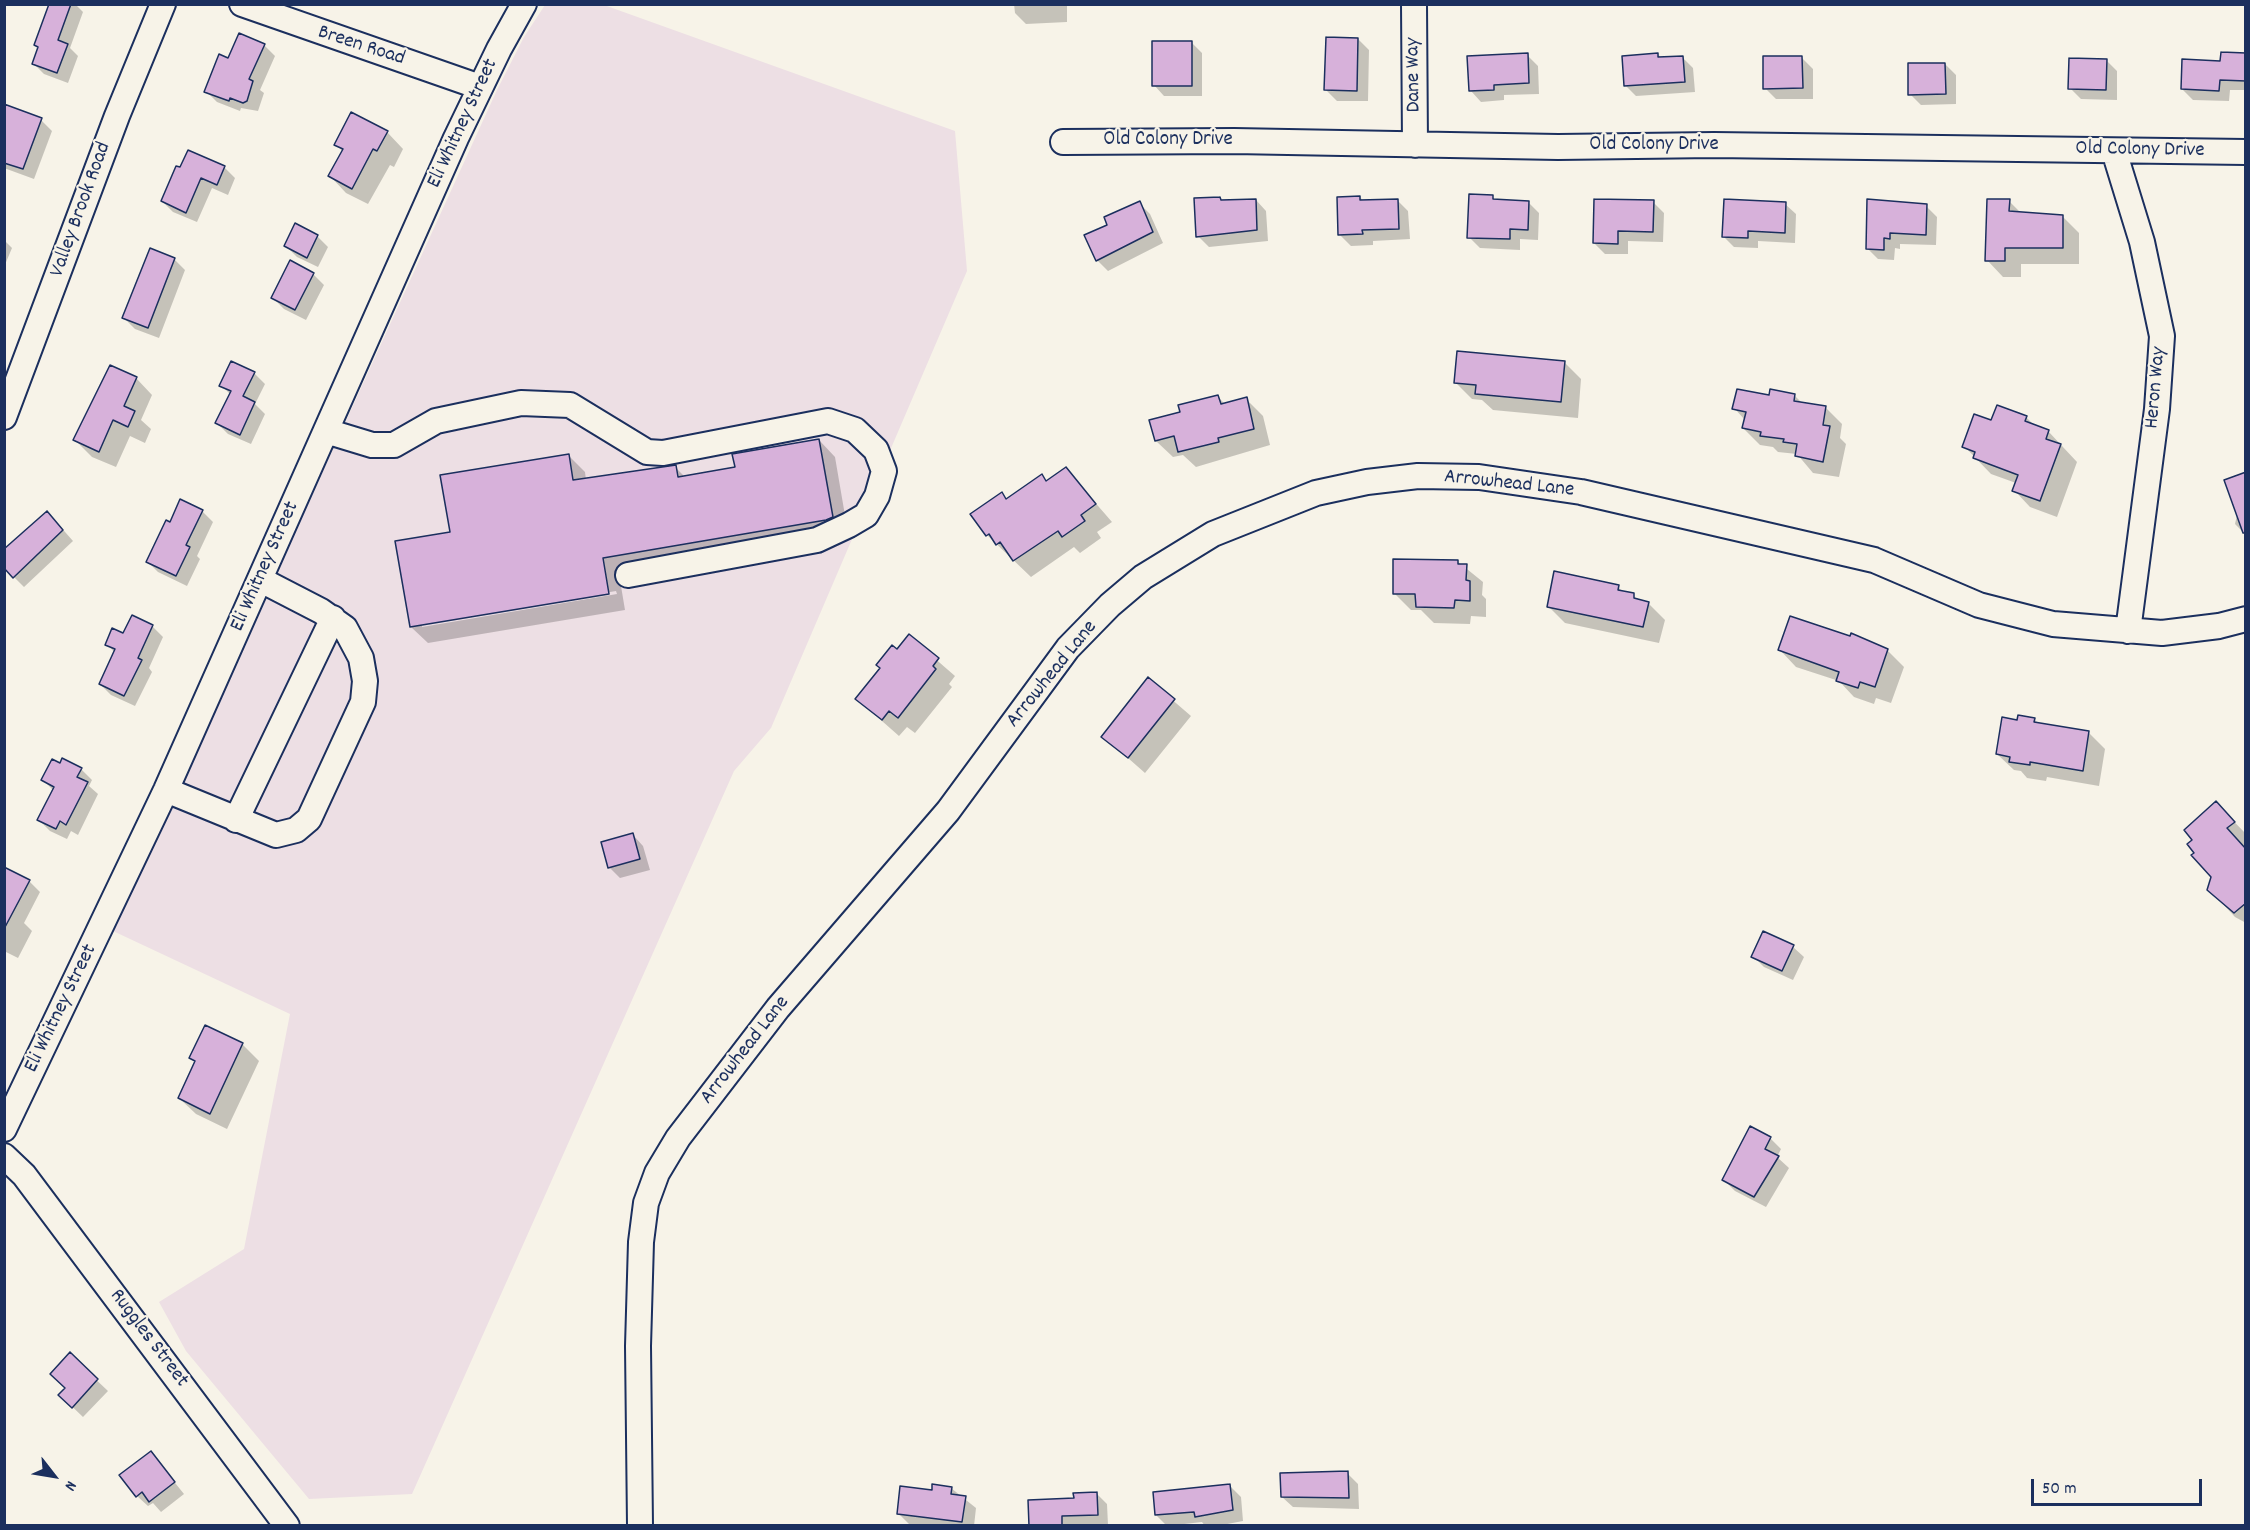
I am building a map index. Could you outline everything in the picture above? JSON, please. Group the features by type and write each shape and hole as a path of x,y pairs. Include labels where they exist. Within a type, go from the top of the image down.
{"street":[{"name":"Valley Brook Road","path":"4,417 117,116 163,4"},
{"name":"Breen Road","path":"242,4 318,33 480,87"},
{"name":"Eli Whitney Street","path":"4,1129 166,790 480,87 524,4"},
{"name":"Dane Way","path":"1414,4 1415,145"},
{"name":"Old Colony Drive","path":"1063,142 1234,141 1415,145 2246,152"},
{"name":"Heron Way","path":"2114,151 2142,242 2162,336 2157,409 2128,631"},
{"path":"326,431 372,445 394,445 436,421 521,404 570,405 647,452 663,453 828,421 855,430 876,450 884,471 877,496 866,515 849,525 817,540 628,575"},
{"name":"Arrowhead Lane","path":"640,1526 638,1346 641,1242 646,1203 657,1173 678,1138 778,1008 948,811 1068,648 1110,605 1143,577 1183,551 1254,516 1316,493 1367,482 1418,476 1479,477 1581,492 1736,526 1874,560 1980,605 2053,624 2162,633 2219,626 2246,619"},
{"path":"166,790 276,835 296,830 309,819 363,702 365,681 361,658 345,628 333,618 261,580"},
{"path":"236,820 333,618"},
{"name":"Ruggles Street","path":"4,1156 24,1175 287,1526"}],"shaded area":[{"path":"545,5 604,5 955,131 967,271 771,728 734,771 412,1494 309,1499 186,1351 159,1302 244,1249 290,1014 113,931 497,90 524,37"}],"building":[{"path":"49,4 71,4 58,40 68,44 57,73 32,64 38,47 34,45"},
{"path":"239,33 265,44 249,79 253,81 247,101 243,103 230,98 229,101 204,92 219,54 228,58"},
{"path":"1326,37 1358,38 1357,91 1324,90"},
{"path":"1152,41 1192,41 1192,86 1152,86"},
{"path":"2221,52 2246,53 2246,81 2220,80 2219,91 2181,89 2182,59 2220,61"},
{"path":"1528,53 1529,83 1494,85 1494,90 1469,91 1467,56"},
{"path":"1658,53 1658,57 1683,56 1685,82 1624,86 1622,56"},
{"path":"1763,56 1802,56 1803,88 1763,89"},
{"path":"2069,58 2107,59 2106,90 2068,89"},
{"path":"1908,63 1945,63 1946,94 1908,95"},
{"path":"4,104 42,118 23,169 4,163"},
{"path":"351,112 388,131 377,151 373,149 352,189 328,176 343,149 334,145"},
{"path":"188,150 225,166 217,185 201,178 186,213 161,201 176,166 180,167"},
{"path":"1469,194 1493,195 1493,199 1529,201 1528,230 1510,229 1510,239 1467,238"},
{"path":"1360,196 1360,200 1398,199 1399,229 1362,230 1363,234 1338,235 1337,197"},
{"path":"1220,197 1221,200 1256,199 1257,230 1196,237 1194,198"},
{"path":"1594,199 1654,200 1653,232 1618,231 1618,244 1593,243"},
{"path":"1724,199 1786,202 1785,233 1748,231 1748,238 1722,237"},
{"path":"1867,199 1927,204 1926,235 1890,233 1890,239 1884,238 1884,250 1866,249"},
{"path":"1987,199 2010,199 2009,211 2063,215 2063,248 2005,248 2005,261 1985,261"},
{"path":"1140,201 1153,232 1096,261 1084,235 1107,225 1104,217"},
{"path":"295,223 318,235 307,258 284,246"},
{"path":"150,248 175,258 148,328 122,318"},
{"path":"290,260 314,273 295,310 271,298"},
{"path":"1457,351 1565,361 1561,402 1475,394 1476,385 1454,383"},
{"path":"231,361 255,372 243,396 255,402 240,435 215,423 231,391 219,386"},
{"path":"110,365 137,377 124,406 135,411 128,427 113,420 99,452 73,440"},
{"path":"1737,389 1769,395 1770,389 1795,394 1794,401 1826,406 1823,425 1830,426 1823,462 1795,456 1797,444 1783,442 1784,439 1760,436 1761,432 1742,428 1746,412 1732,409"},
{"path":"1218,395 1221,404 1247,397 1254,429 1218,438 1219,442 1178,452 1174,436 1155,441 1149,420 1180,412 1178,405"},
{"path":"1997,405 2027,416 2025,421 2049,430 2046,439 2061,444 2040,501 2012,491 2018,475 1973,458 1975,452 1962,447 1974,414 1991,420"},
{"path":"819,439 833,517 603,558 609,594 410,627 395,541 450,532 440,475 569,454 573,480 676,465 678,477 735,467 732,454"},
{"path":"1066,467 1096,504 1081,515 1085,521 1062,537 1058,531 1013,561 1000,542 996,545 989,534 986,536 970,514 1002,492 1006,499 1042,474 1046,481"},
{"path":"2246,472 2246,533 2243,533 2224,480"},
{"path":"180,499 203,510 186,545 190,547 176,576 146,562 166,520 170,522"},
{"path":"47,511 63,530 13,578 4,568 4,549"},
{"path":"1393,559 1458,560 1458,564 1467,564 1466,580 1470,581 1470,601 1455,600 1454,608 1416,607 1415,594 1393,594"},
{"path":"1554,571 1619,585 1618,590 1634,593 1634,598 1649,602 1643,627 1547,607"},
{"path":"132,615 153,625 138,658 142,660 124,696 99,684 115,649 105,645 112,628 123,633"},
{"path":"1790,616 1850,636 1851,633 1888,649 1875,687 1860,682 1858,688 1836,681 1839,672 1778,650"},
{"path":"909,634 939,658 933,666 936,669 898,718 889,711 882,720 855,699 880,668 876,665 892,645 897,649"},
{"path":"1148,677 1175,699 1128,758 1101,737"},
{"path":"2018,715 2035,718 2034,722 2089,731 2083,771 2030,762 2030,765 2009,762 2010,757 1996,754 2002,717 2017,720"},
{"path":"62,758 82,768 77,777 88,782 66,825 60,821 56,829 37,820 54,787 41,780 52,759 60,763"},
{"path":"2216,801 2235,822 2227,828 2246,849 2246,903 2234,913 2207,890 2211,877 2191,855 2194,853 2187,844 2192,840 2184,830"},
{"path":"633,833 640,859 608,868 601,842"},
{"path":"4,867 30,880 4,929"},
{"path":"1763,931 1794,945 1782,971 1751,957"},
{"path":"205,1025 243,1043 210,1114 178,1098 195,1061 189,1058"},
{"path":"1750,1126 1771,1137 1765,1149 1779,1156 1754,1197 1722,1180"},
{"path":"70,1352 98,1379 72,1408 58,1395 65,1388 50,1374"},
{"path":"151,1451 175,1482 149,1502 142,1492 136,1497 119,1475"},
{"path":"1348,1471 1349,1498 1281,1497 1280,1473"},
{"path":"932,1484 952,1487 951,1494 966,1496 962,1522 897,1514 900,1486 932,1490"},
{"path":"1230,1484 1233,1510 1195,1517 1194,1512 1155,1515 1153,1492"},
{"path":"1097,1492 1098,1515 1062,1516 1062,1526 1029,1526 1028,1500 1074,1498 1073,1493"}]}
